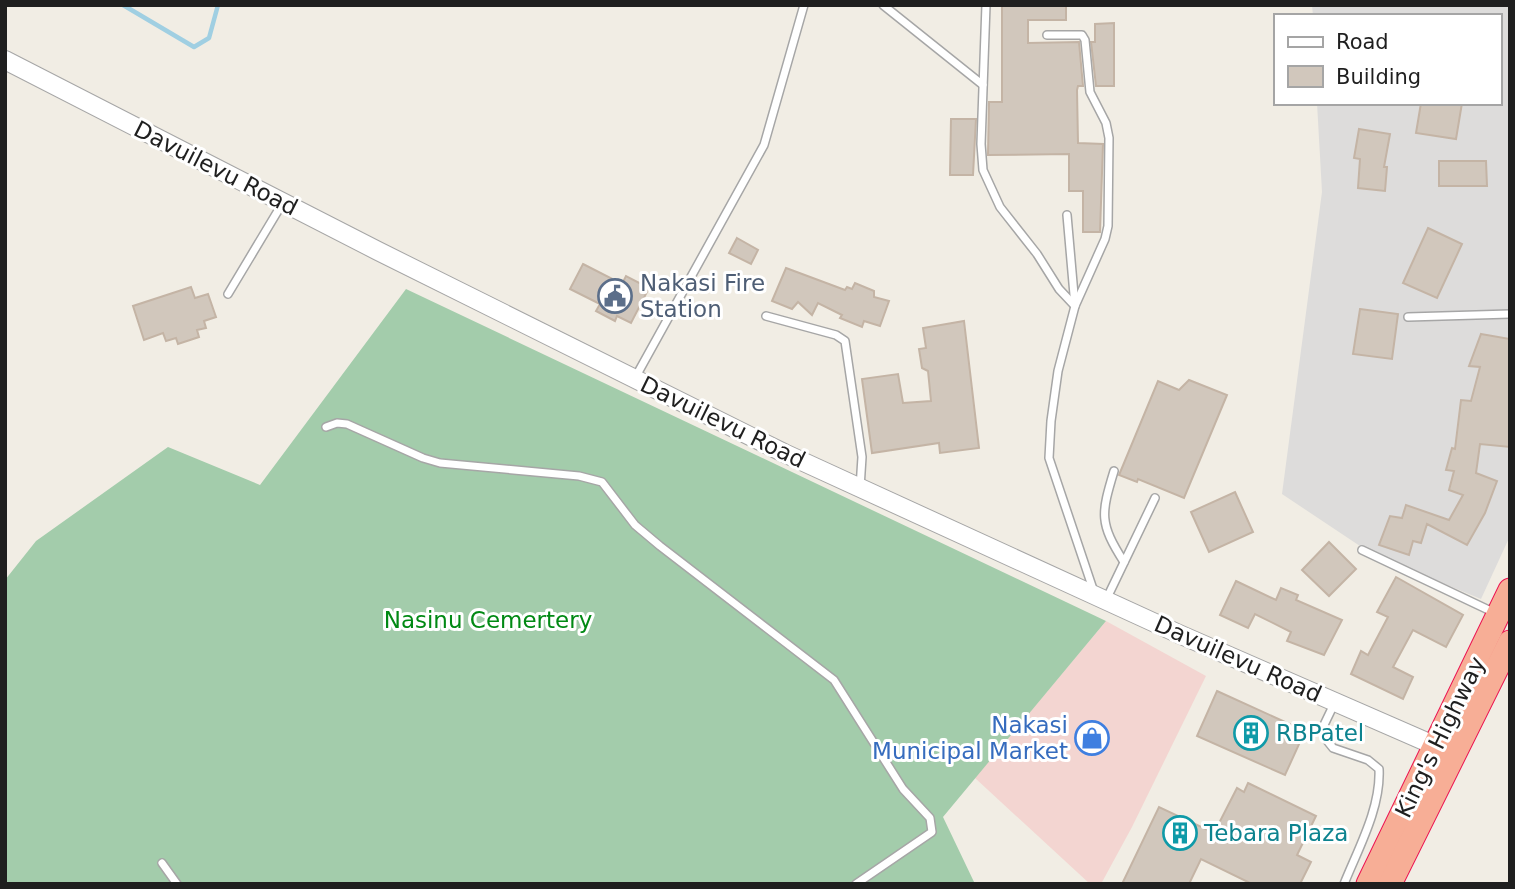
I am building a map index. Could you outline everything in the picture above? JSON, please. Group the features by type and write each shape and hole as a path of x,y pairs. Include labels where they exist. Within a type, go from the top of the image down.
{"highway":[{"name":"King's Highway","path":"1386,883 1445,750 1510,590"},
{"name":"King's Highway","path":"1445,750 1510,642"}],"street":[{"name":"Davuilevu Road","path":"5,60 635,379 860,488 1445,750"}],"lane":[{"path":"635,379 764,145 804,5"},
{"path":"883,5 983,85"},
{"path":"986,5 981,157 987,182 1000,207 1037,254 1059,289 1075,306"},
{"path":"1047,35 1082,35 1085,40 1090,92 1106,123 1109,138 1108,226 1105,239 1075,306 1058,371 1049,458 1101,598"},
{"path":"228,294 283,202"},
{"path":"1067,215 1075,306"},
{"path":"1408,317 1510,314"},
{"path":"766,316 836,335 845,341 862,457 860,488"},
{"path":"326,427 337,423 347,424 440,463 579,476 602,482 635,525 720,595 826,672 841,689 903,789 930,818 932,832 856,884"},
{"path":"1114,471 1103,507 1104,524 1112,544 1124,562"},
{"path":"1101,598 1124,562 1155,498"},
{"path":"1362,550 1500,615"},
{"path":"1335,702 1323,727 1325,737 1333,748 1368,760 1378,769 1380,782 1370,818 1344,884"},
{"path":"162,863 177,884"}],"shaded area":[{"path":"1312,5 1510,5 1510,536 1481,599 1372,554 1282,494 1322,192 1317,105 1501,105 1501,14 1313,14"},
{"name":"Nakasi Municipal Market","path":"1106,621 1206,676 1101,884 1090,884 975,778"}],"green space":[{"name":"Nasinu Cemertery","path":"406,289 1106,621 943,817 975,884 5,884 5,580 36,541 168,447 260,485"}],"building":[{"path":"1002,5 1066,5 1066,20 1028,20 1028,43 1079,42 1083,86 1078,86 1077,90 1078,143 1103,144 1100,232 1083,232 1083,191 1069,191 1069,154 988,155 989,102 1002,102"},
{"path":"1114,23 1114,86 1096,86 1091,42 1095,42 1095,24"},
{"path":"1421,105 1462,105 1456,139 1416,133"},
{"path":"951,119 976,119 973,175 950,175"},
{"path":"1359,129 1390,134 1384,167 1387,167 1385,191 1358,188 1360,159 1354,158"},
{"path":"1439,161 1486,161 1487,186 1439,186"},
{"path":"1428,228 1462,244 1437,298 1403,283"},
{"path":"737,238 758,250 751,264 729,253"},
{"name":"Nakasi Fire Station","path":"583,264 622,284 626,276 649,288 631,323 617,316 615,321 596,311 600,304 570,289"},
{"path":"786,268 845,290 847,287 852,289 855,283 874,291 874,297 889,301 880,326 864,321 862,327 840,318 842,315 818,303 812,315 798,302 792,309 772,301"},
{"path":"191,287 195,298 208,294 216,317 204,321 206,328 197,330 199,337 178,344 176,338 166,341 163,333 144,340 133,306"},
{"path":"1360,309 1398,314 1392,359 1353,354"},
{"path":"964,321 979,448 940,453 939,443 872,453 862,379 898,374 903,403 931,401 928,371 922,368 919,349 926,348 923,328"},
{"path":"1481,334 1510,339 1510,447 1480,444 1476,473 1497,481 1485,513 1467,545 1427,524 1421,543 1413,541 1409,555 1379,545 1390,516 1402,518 1406,505 1449,520 1463,495 1449,490 1454,471 1446,470 1452,448 1455,449 1461,400 1471,401 1480,367 1469,366"},
{"path":"1189,380 1227,395 1184,498 1138,479 1137,482 1119,475 1158,381 1179,390"},
{"path":"1235,492 1253,532 1209,552 1191,512"},
{"path":"1329,542 1356,569 1329,596 1302,570"},
{"path":"1396,577 1463,615 1446,647 1413,630 1393,667 1413,677 1403,699 1351,674 1361,651 1368,655 1388,617 1377,612"},
{"path":"1236,581 1276,600 1281,588 1298,595 1296,600 1342,620 1324,655 1287,641 1291,632 1255,614 1248,628 1220,615"},
{"name":"RBPatel","path":"1217,691 1305,731 1285,775 1197,736"},
{"path":"1248,783 1316,816 1297,855 1311,862 1300,884 1252,884 1201,859 1189,884 1122,884 1159,807 1214,833 1237,788 1244,792"}],"waterway":[{"path":"123,5 194,47 209,38 218,5"}],"place":[{"name":"Nakasi Fire Station","path":"615,296"},
{"name":"RBPatel","path":"1251,733"},
{"name":"Nakasi Municipal Market","path":"1092,738"},
{"name":"Tebara Plaza","path":"1180,833"}]}
